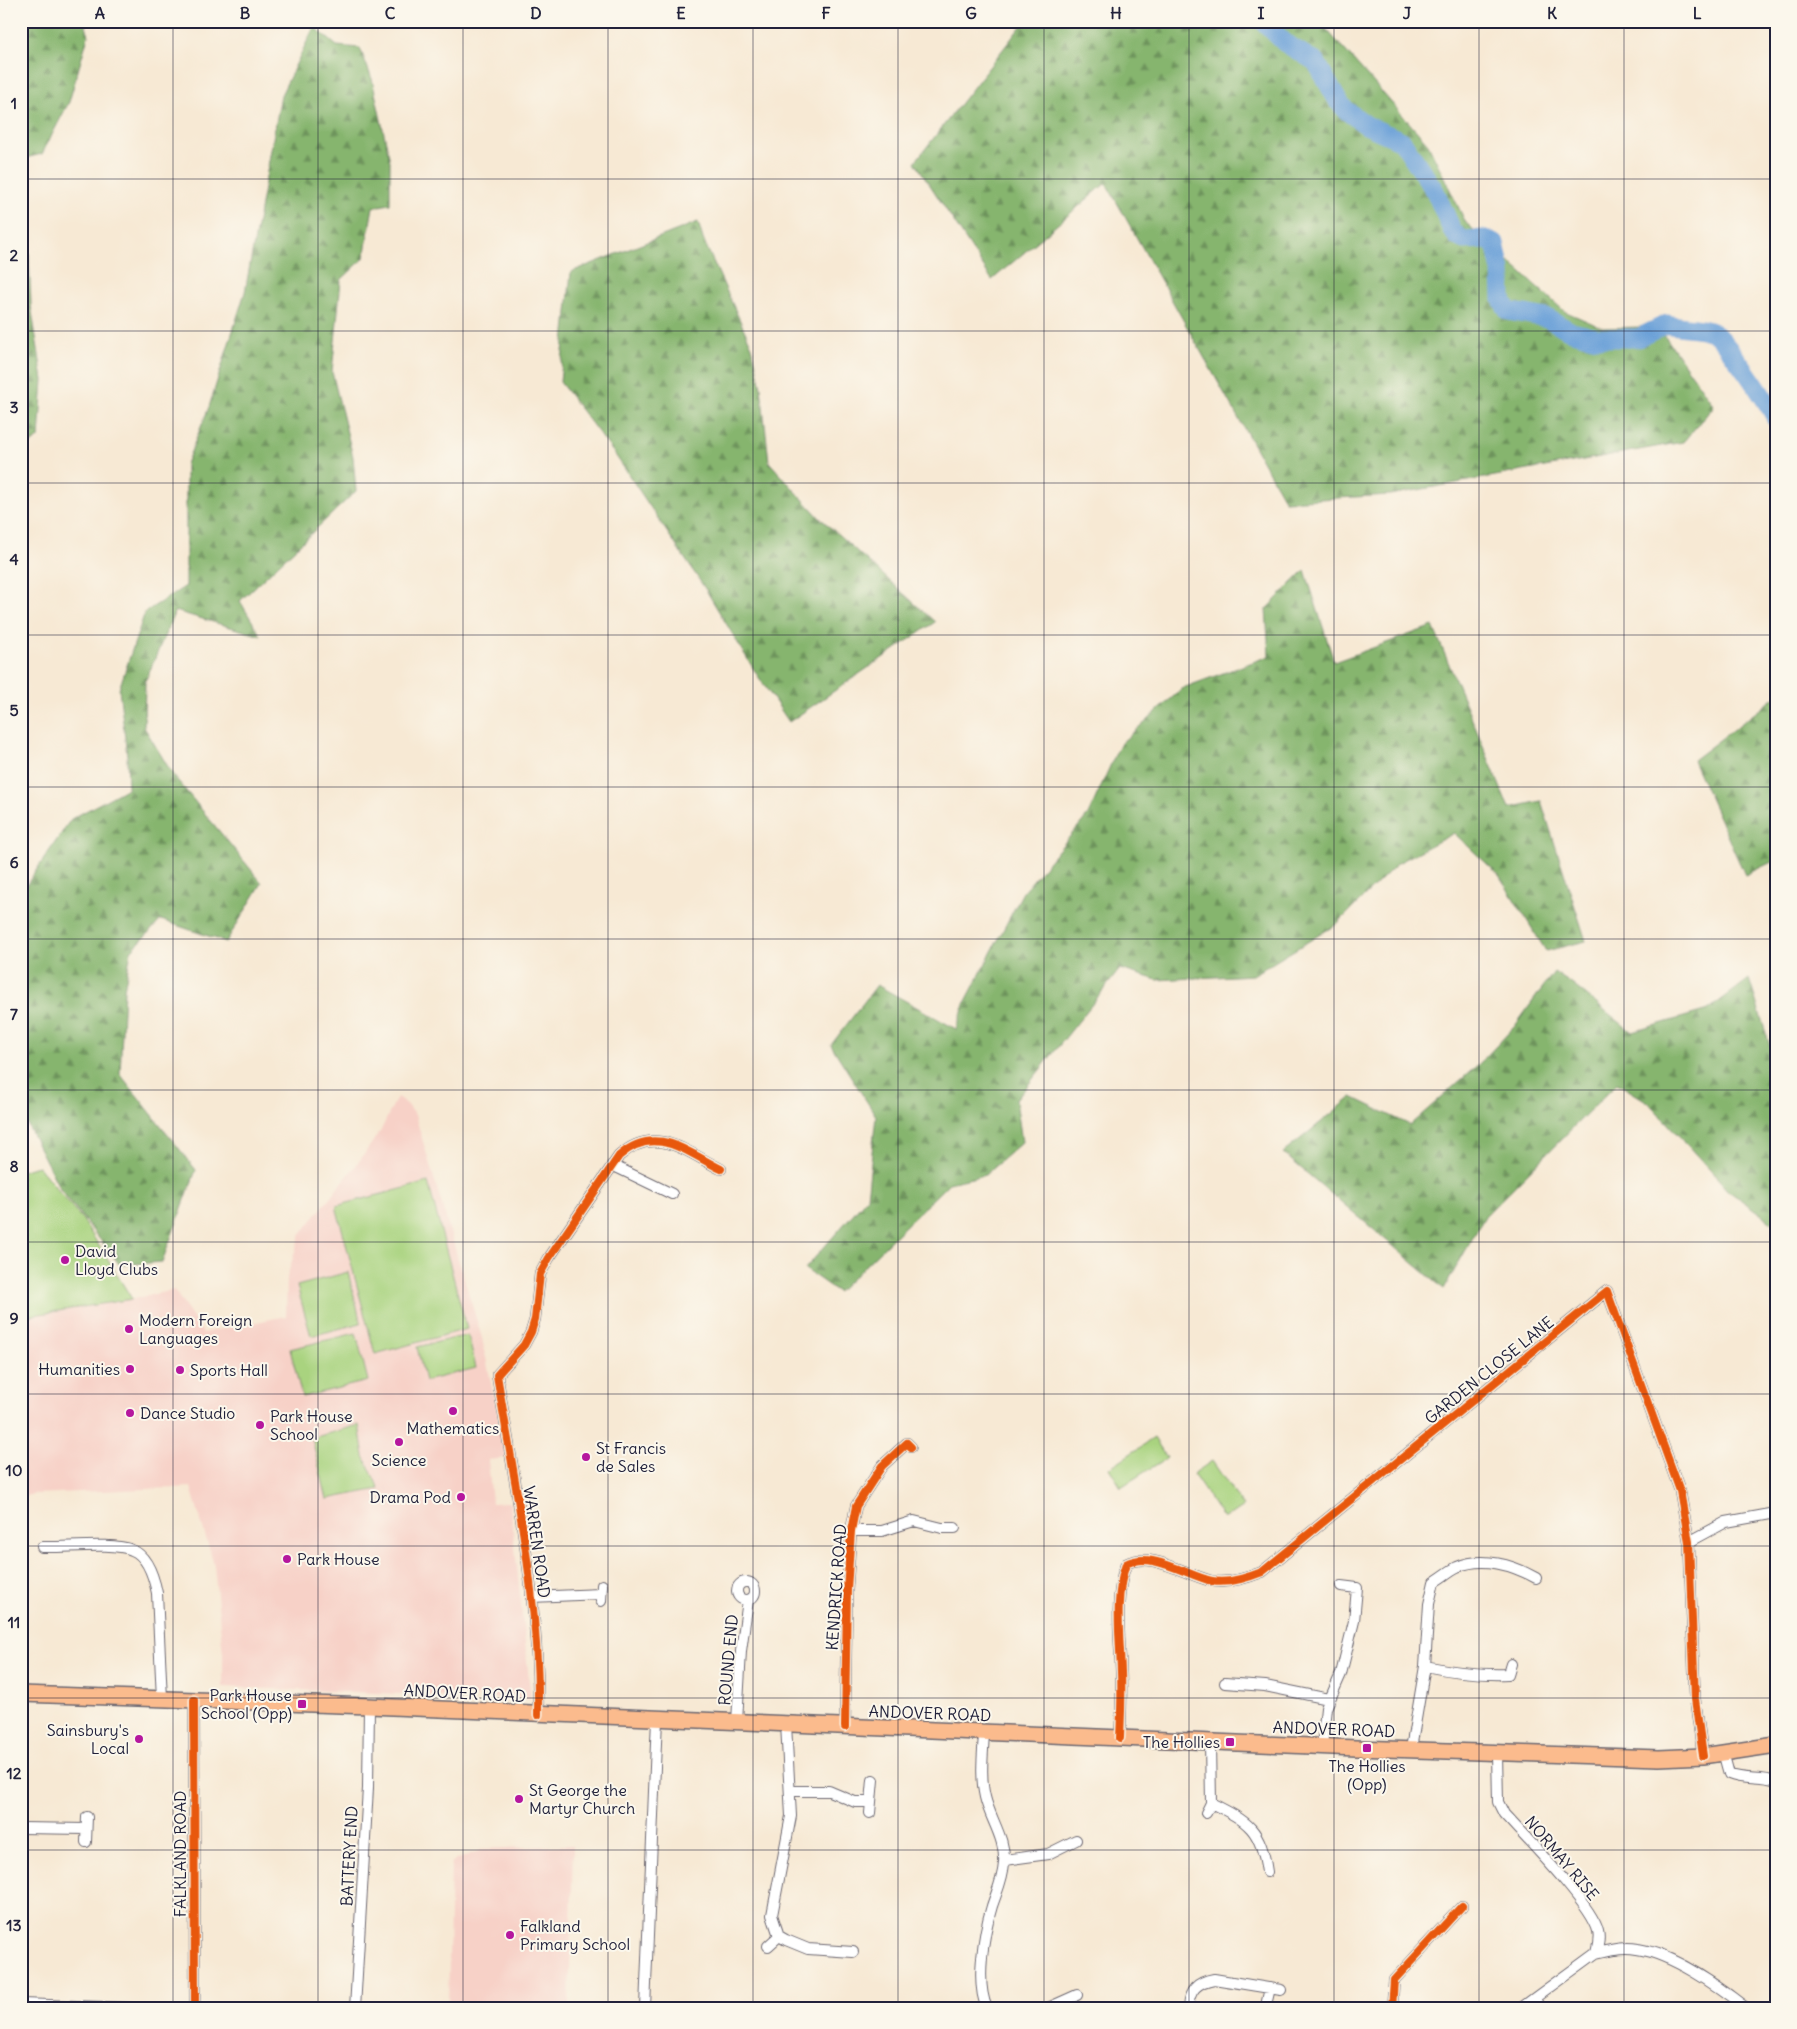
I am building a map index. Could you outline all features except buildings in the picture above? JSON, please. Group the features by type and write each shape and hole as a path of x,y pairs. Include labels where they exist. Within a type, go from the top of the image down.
{"main road":[{"name":"ANDOVER ROAD","path":"21,1694 369,1706 1411,1750 1659,1758 1703,1756 1776,1745"}],"street":[{"path":"672,1194 612,1165 632,1145 645,1140 662,1140 721,1169"},
{"name":"WARREN ROAD","path":"538,1714 538,1679 531,1596 498,1375 524,1345 531,1332 540,1274 612,1165"},
{"name":"GARDEN CLOSE LANE","path":"1120,1738 1122,1710 1118,1614 1122,1576 1126,1564 1131,1561 1150,1560 1212,1581 1249,1578 1262,1572 1607,1291 1680,1491 1689,1542 1695,1699 1703,1756"},
{"name":"KENDRICK ROAD","path":"845,1727 845,1645 851,1531 856,1506 868,1484 882,1466 907,1443 911,1447"},
{"path":"1689,1542 1726,1522 1776,1514"},
{"name":"KENDRICK ROAD","path":"851,1531 882,1531 914,1521 942,1528 955,1528"},
{"path":"42,1548 118,1547 133,1550 142,1558 154,1579 157,1593 162,1700"},
{"path":"1411,1750 1425,1666 1429,1604 1434,1582 1457,1567 1478,1563 1518,1568 1536,1578"},
{"path":"1322,1746 1326,1708 1341,1674 1354,1621 1357,1588 1341,1586"},
{"path":"531,1596 602,1593"},
{"name":"ROUND END","path":"737,1722 741,1651 748,1600"},
{"path":"1425,1666 1451,1671 1508,1674 1512,1664"},
{"path":"1225,1683 1264,1686 1329,1699"},
{"name":"FALKLAND ROAD","path":"194,1700 195,2008"},
{"name":"BATTERY END","path":"355,2008 368,1788 369,1706"},
{"path":"645,2008 657,1719"},
{"path":"786,1724 791,1816 772,1915 779,1936 808,1950 853,1952"},
{"path":"984,1733 982,1779 985,1798 1003,1847 1005,1860 1001,1884 992,1907 985,1936 982,1986 986,2008"},
{"path":"1206,1813 1212,1803 1210,1742"},
{"path":"1723,1752 1729,1774 1739,1779 1774,1780"},
{"name":"NORMAY RISE","path":"1498,1753 1498,1802 1504,1814 1587,1910 1598,1930 1599,1942 1596,1953"},
{"path":"790,1791 829,1791 869,1808 873,1780"},
{"path":"1212,1803 1243,1820 1253,1828 1262,1843 1267,1872"},
{"path":"86,1842 87,1817"},
{"path":"21,1828 86,1829"},
{"path":"1005,1860 1048,1854 1076,1840"},
{"path":"1392,2008 1394,1980 1462,1906"},
{"path":"768,1946 779,1936"},
{"path":"1521,2008 1538,2004 1596,1953 1620,1948 1650,1952 1677,1963 1746,2008"},
{"path":"1188,2008 1193,1989 1203,1981 1214,1979 1281,1990"},
{"path":"1267,2001 1270,1988"},
{"path":"1048,2008 1077,1995"},
{"path":"21,2004 134,2008"}],"shaded area":[{"name":"Park House School","path":"397,1097 407,1104 415,1115 482,1338 506,1458 488,1460 492,1503 510,1502 531,1699 223,1687 223,1654 214,1565 191,1487 34,1494 21,1497 21,1317 132,1299 174,1290 203,1333 286,1316 287,1277 300,1235 361,1159 382,1128"},
{"name":"Falkland Primary School","path":"573,1845 569,2008 448,2008 451,1862 483,1849"}],"green space":[{"path":"21,21 85,21 88,36 69,102 42,154 21,159"},
{"path":"1025,21 1319,21 1428,144 1466,223 1564,311 1603,328 1642,327 1662,332 1714,406 1683,442 1390,495 1285,501 1106,183 992,280 915,162"},
{"path":"314,27 337,46 360,48 372,79 390,161 390,204 373,207 364,258 341,280 332,372 353,457 356,491 240,601 261,636 175,611 145,682 144,727 173,775 262,883 226,942 161,920 131,951 124,990 120,1074 196,1170 162,1262 120,1265 60,1189 21,1112 21,905 27,884 71,819 128,788 127,755 119,689 145,612 186,586 186,464 209,407 245,292 281,95"},
{"path":"698,222 703,239 752,347 761,387 769,462 819,517 935,622 789,722 756,673 706,590 614,453 560,382 571,272"},
{"path":"21,252 29,253 31,306 43,380 39,438 21,450"},
{"path":"1305,570 1334,662 1433,626 1509,808 1541,801 1586,941 1546,951 1499,875 1454,833 1398,863 1337,924 1253,975 1157,980 1120,969 1016,1100 1022,1142 985,1175 949,1183 838,1292 805,1269 867,1198 876,1116 831,1045 877,985 956,1029 966,1001 1023,892 1088,815 1120,744 1183,688 1269,656 1266,609"},
{"path":"1776,697 1776,860 1745,875 1693,760"},
{"path":"1554,972 1632,1032 1708,1010 1749,979 1776,1065 1776,1225 1730,1192 1648,1102 1617,1083 1485,1216 1444,1289 1283,1153 1352,1097 1410,1125 1480,1063 1515,1026"},
{"name":"David Lloyd Clubs","path":"38,1166 83,1220 132,1299 21,1317 21,1171"},
{"path":"428,1182 467,1329 375,1354 336,1206"},
{"path":"348,1272 361,1323 311,1336 297,1286"},
{"path":"356,1333 368,1381 302,1397 290,1349"},
{"path":"468,1335 476,1368 425,1381 417,1347"},
{"path":"359,1425 364,1456 379,1489 327,1499 312,1438"},
{"path":"1154,1438 1167,1458 1121,1487 1109,1468"},
{"path":"1212,1461 1243,1506 1224,1519 1193,1474"}],"waterway":[{"path":"1263,21 1285,43 1316,62 1338,101 1347,111 1366,125 1402,141 1435,191 1452,230 1458,237 1464,240 1484,239 1495,243 1501,271 1502,300 1508,311 1547,318 1572,332 1597,338 1638,338 1667,324 1712,332 1727,346 1736,358 1776,418"}],"cycle path":[{"path":"538,1715 538,1673 531,1587 497,1375 524,1345 531,1332 535,1319 540,1274 619,1156 632,1147 645,1142 658,1141 682,1149 721,1169"},
{"path":"1120,1738 1119,1604 1122,1577 1126,1564 1146,1560 1157,1562 1218,1582 1237,1580 1262,1572 1607,1291 1680,1491 1689,1542 1695,1699 1703,1756"},
{"path":"845,1727 847,1590 851,1531 856,1506 882,1466 907,1443 911,1447"},
{"path":"194,1700 195,2008"},
{"path":"1392,2008 1394,1980 1462,1906"}],"place":[{"name":"David Lloyd Clubs","path":"65,1260"},
{"name":"Modern Foreign Languages","path":"129,1329"},
{"name":"Humanities","path":"130,1369"},
{"name":"Sports Hall","path":"180,1370"},
{"name":"Mathematics","path":"453,1411"},
{"name":"Dance Studio","path":"130,1413"},
{"name":"Park House School","path":"260,1425"},
{"name":"Science","path":"399,1442"},
{"name":"St Francis de Sales","path":"586,1457"},
{"name":"Drama Pod","path":"461,1497"},
{"name":"Park House","path":"287,1559"},
{"name":"Park House School (Opp)","path":"302,1704"},
{"name":"Sainsbury's Local","path":"139,1739"},
{"name":"The Hollies","path":"1230,1742"},
{"name":"The Hollies (Opp)","path":"1367,1748"},
{"name":"St George the Martyr Church","path":"519,1799"},
{"name":"Falkland Primary School","path":"510,1935"}]}
